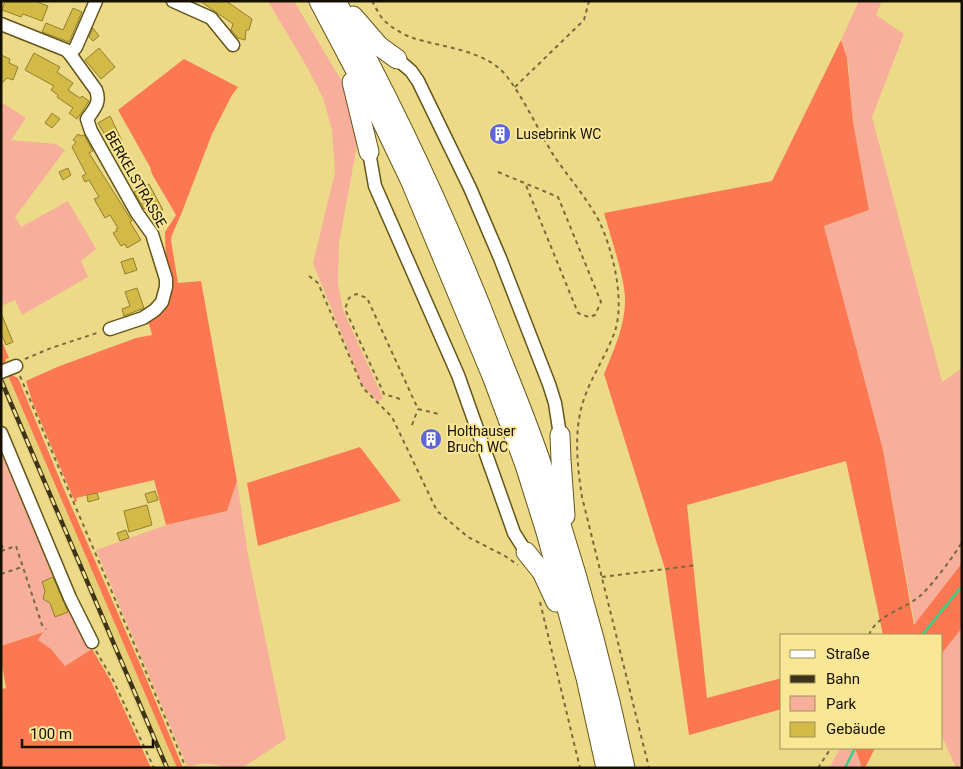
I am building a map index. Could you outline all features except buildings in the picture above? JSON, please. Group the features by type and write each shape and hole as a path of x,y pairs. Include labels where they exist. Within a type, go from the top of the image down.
{"highway":[{"path":"319,1 332,10 392,107 431,188 471,281 539,457 573,566 609,695 625,768"},
{"path":"345,1 355,19 379,46 397,59"},
{"path":"332,10 335,47 351,78 369,152"},
{"path":"332,10 411,182 492,376 525,465 546,532 586,678 606,768"},
{"path":"560,435 566,517 573,566"},
{"path":"523,559 542,572 586,678"}],"street":[{"path":"70,54 76,47 96,1"},
{"path":"173,1 211,18 233,45"},
{"name":"BERKELSTRASSE","path":"1,24 66,50 96,90 98,104 87,120 91,131 137,213 152,234 166,279 162,302 155,310 143,318 110,329"},
{"path":"397,59 411,71 418,81 470,188 500,258 549,384 555,403 560,435"},
{"path":"369,152 375,186 458,375 523,559"},
{"path":"1,372 16,366"},
{"path":"1,433 70,598 92,642"}],"path":[{"path":"372,1 385,22 399,31 411,37 474,54 499,67 515,87 554,155 585,199 599,222 609,246 618,288 618,318 614,333 585,397 577,438 577,464 582,497 649,768"},
{"path":"515,87 584,20 589,1"},
{"path":"498,172 525,183 558,197 601,302 595,315 589,317 578,313 525,183"},
{"path":"309,276 318,283 363,388 392,417 437,512 468,537 505,556 523,559"},
{"path":"400,399 384,394 345,309 349,298 356,294 367,298 418,409 412,425"},
{"path":"110,329 51,348 24,360 16,366 186,768"},
{"path":"418,409 439,414"},
{"path":"869,634 872,626 920,596 957,551 962,542"},
{"path":"1,544 2,551 16,546 42,626 46,629"},
{"path":"602,577 696,565"},
{"path":"1,574 22,567"},
{"path":"540,603 580,768"},
{"path":"92,642 113,680 154,768"},
{"path":"818,768 830,749"}],"shaded area":[{"path":"841,40 847,58 853,122 869,210 824,226 883,450 914,625 962,563 962,628 943,652 943,634 883,634 846,461 687,505 707,698 780,679 780,710 689,735 665,569 604,374 620,332 625,310 625,299 620,269 604,213 772,181"},
{"path":"184,59 238,87 212,134 171,240 178,283 201,281 237,481 227,511 166,525 154,480 76,498 77,501 75,502 32,401 26,381 57,367 136,338 152,335 146,318 156,312 166,265 165,232 176,215 118,110"},
{"path":"1,339 9,358 6,359 4,366 1,360"},
{"path":"7,373 177,768 163,768 1,388 1,376"},
{"path":"7,373 18,378 183,768 177,768"},
{"path":"360,447 401,501 258,546 247,483"},
{"path":"43,632 38,640 51,649 65,666 92,649 111,681 151,768 1,768 1,689 6,688 1,659 1,646"},
{"path":"855,749 874,749 865,768 862,768"}],"green space":[{"path":"268,1 294,1 347,90 357,145 339,243 338,283 343,310 383,398 378,402 362,385 313,263 335,172 332,130 323,98"},
{"path":"859,1 882,1 876,15 904,34 872,117 942,382 962,368 962,563 915,625 883,450 824,226 869,210 853,122 848,62 841,40"},
{"path":"1,102 26,118 11,140 56,144 65,150 15,217 21,227 68,201 96,249 81,261 88,277 22,315 15,300 1,306"},
{"path":"1,439 73,615 92,649 65,666 51,649 38,640 42,632 1,646"},
{"path":"237,481 248,555 286,739 240,768 208,764 197,764 191,767 187,766 96,550 166,525 227,511"},
{"path":"962,628 962,764 956,768 943,738 943,652"},
{"path":"839,749 855,749 862,768 829,768"}],"waterway":[{"path":"923,634 962,586"},
{"path":"845,768 854,749"}],"railway":[{"path":"1,380 167,768"}],"place":[{"name":"Lusebrink WC","path":"500,134"},
{"name":"Holthauser Bruch WC","path":"431,439"}]}
